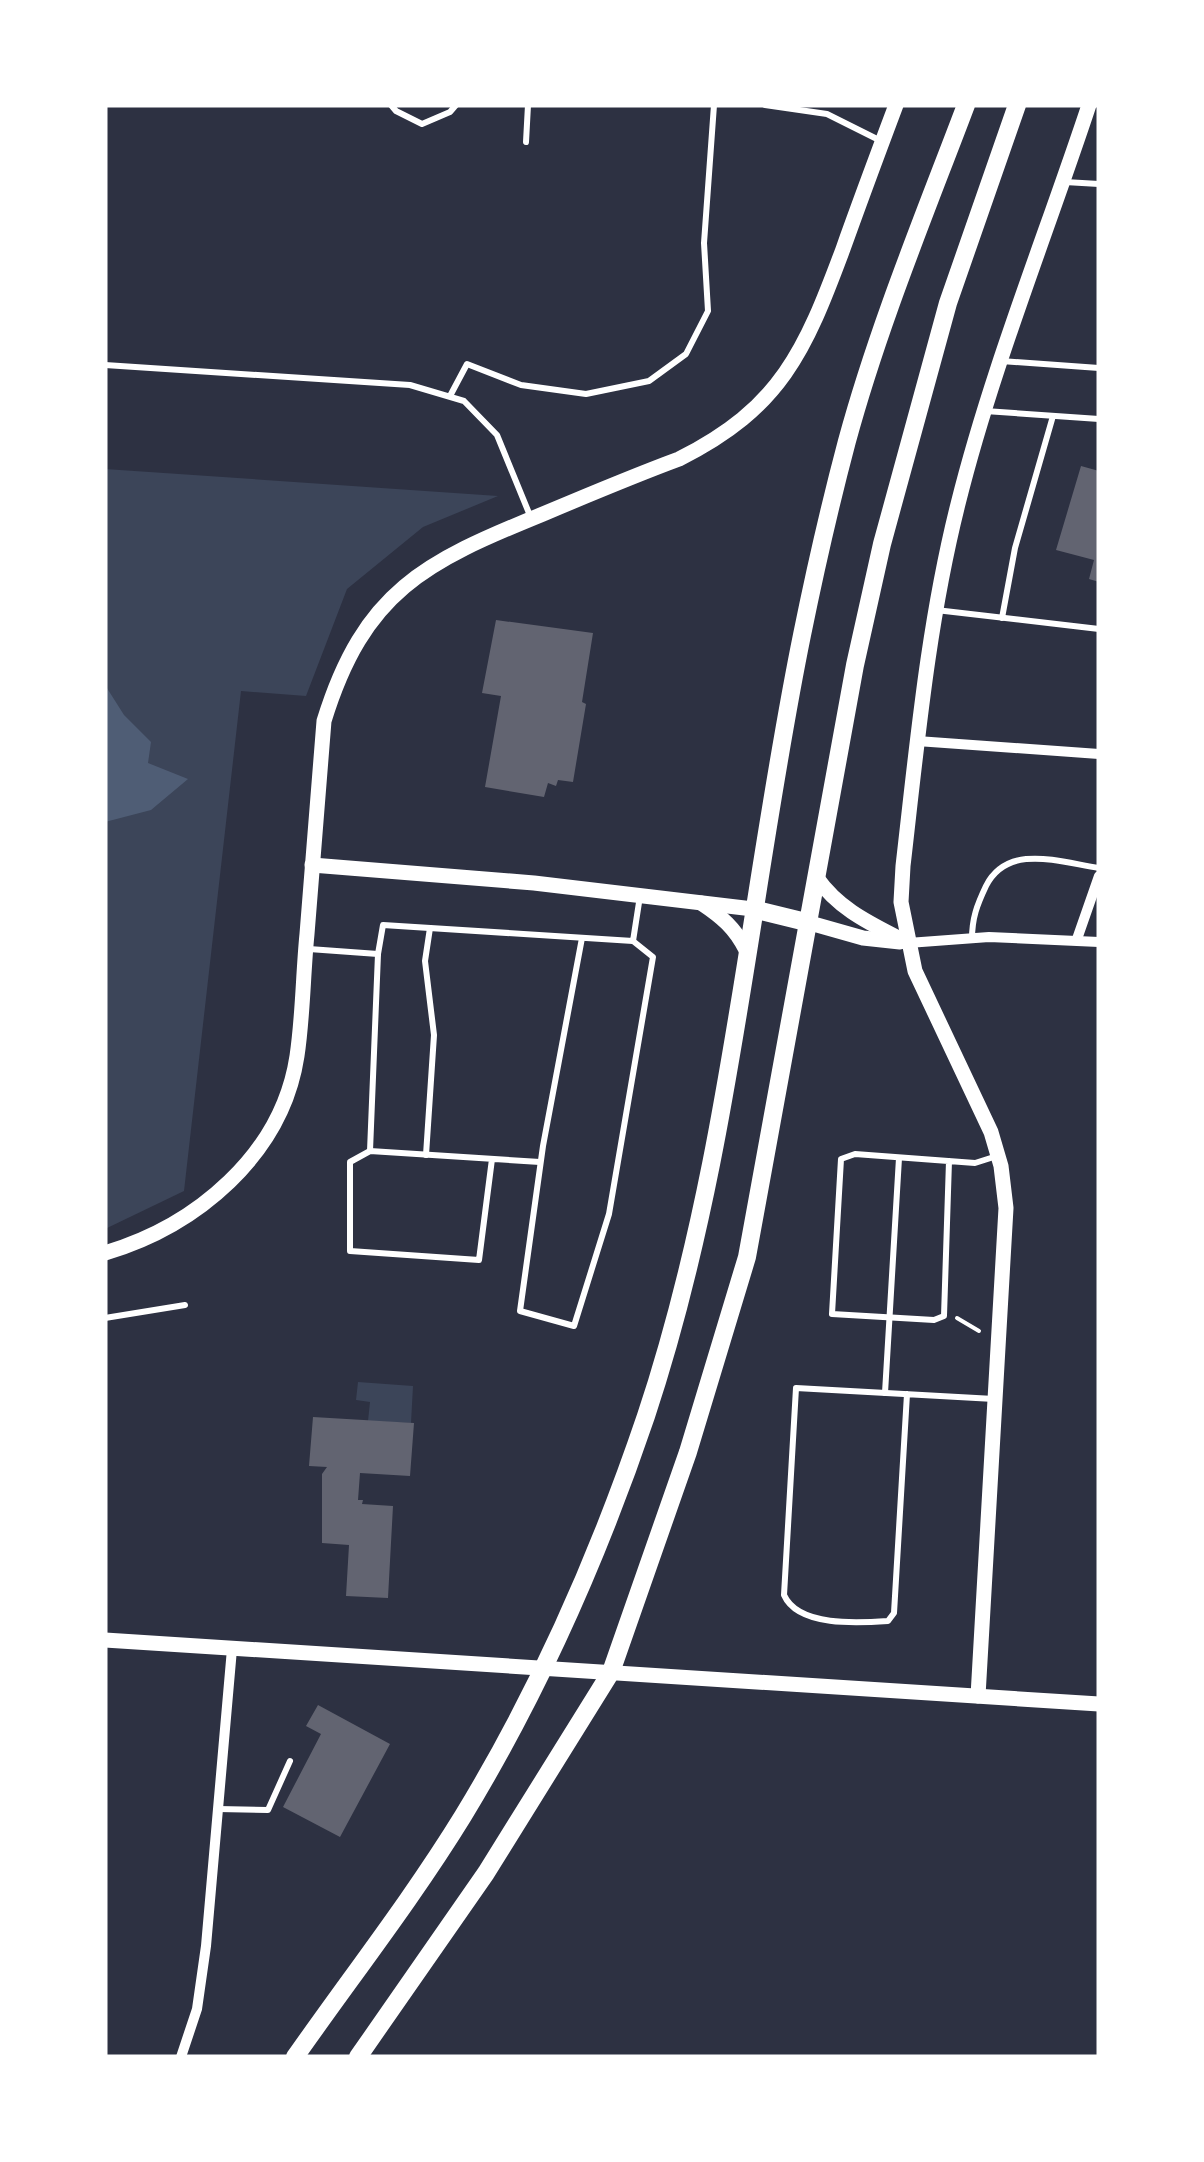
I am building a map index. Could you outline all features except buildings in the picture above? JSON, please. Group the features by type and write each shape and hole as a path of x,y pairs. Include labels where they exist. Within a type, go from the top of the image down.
{"main road":[{"path":"295,2057 460,1820 544,1668 613,1507 675,1321 704,1205 802,634 848,438 901,277 966,105"},
{"path":"358,2057 486,1874 610,1672 688,1452 747,1257 855,665 912,423 948,303 1017,105"},
{"path":"753,909 810,923"}],"street":[{"path":"105,1253 165,1230 195,1212 222,1189 258,1147 276,1117 297,1057 324,721 350,651 382,609 420,573 450,554 694,451 739,424 760,405 783,379 817,317 896,105"},
{"path":"978,1696 1006,1226 998,1156 977,1100 914,972 902,902 902,866 935,610 958,505 1000,361 1089,105"},
{"path":"918,740 1099,754"},
{"path":"312,866 534,882 753,909"},
{"path":"1077,939 1099,876"},
{"path":"817,878 846,910 908,944"},
{"path":"698,901 737,932 746,950"},
{"path":"810,923 863,938 908,944 972,938 1099,942"},
{"path":"105,1640 1099,1704"},
{"path":"181,2057 197,2009 232,1649"}],"lane":[{"path":"391,105 396,112 422,124 450,112 456,105"},
{"path":"526,142 528,105"},
{"path":"450,396 468,364 521,386 586,394 648,382 686,354 708,311 704,244 714,105"},
{"path":"764,105 827,114 882,141"},
{"path":"1064,182 1099,184"},
{"path":"1000,361 1099,368"},
{"path":"105,365 410,385 464,401 497,435 531,519"},
{"path":"984,411 1099,419"},
{"path":"1002,618 1015,548 1053,416"},
{"path":"935,610 1099,629"},
{"path":"972,938 972,914 994,870 1010,861 1026,857 1099,868"},
{"path":"633,941 640,895"},
{"path":"370,1151 378,954 383,925 633,941 654,957 609,1214 574,1326 520,1311 540,1162 582,938"},
{"path":"426,1155 434,1035 425,961 430,928"},
{"path":"306,949 378,954"},
{"path":"492,1159 478,1260 350,1251 350,1162 370,1151 540,1162"},
{"path":"949,1161 944,1316 934,1320 832,1314 842,1159 855,1154 899,1158 949,1161 975,1163 998,1156"},
{"path":"886,1393 899,1158"},
{"path":"105,1318 185,1306"},
{"path":"908,1394 894,1613 888,1621 874,1622 807,1617 788,1605 784,1595 796,1388 908,1394 996,1399"},
{"path":"218,1810 268,1810 290,1761"}],"path":[{"path":"944,1311 978,1331"}],"shaded area":[{"path":"105,469 498,496 423,527 347,589 306,696 241,691 184,1191 105,1229"},
{"path":"105,685 124,715 151,742 148,763 188,779 151,810 105,822"},
{"path":"358,1382 413,1386 411,1423 368,1421 370,1402 356,1400"}]}
